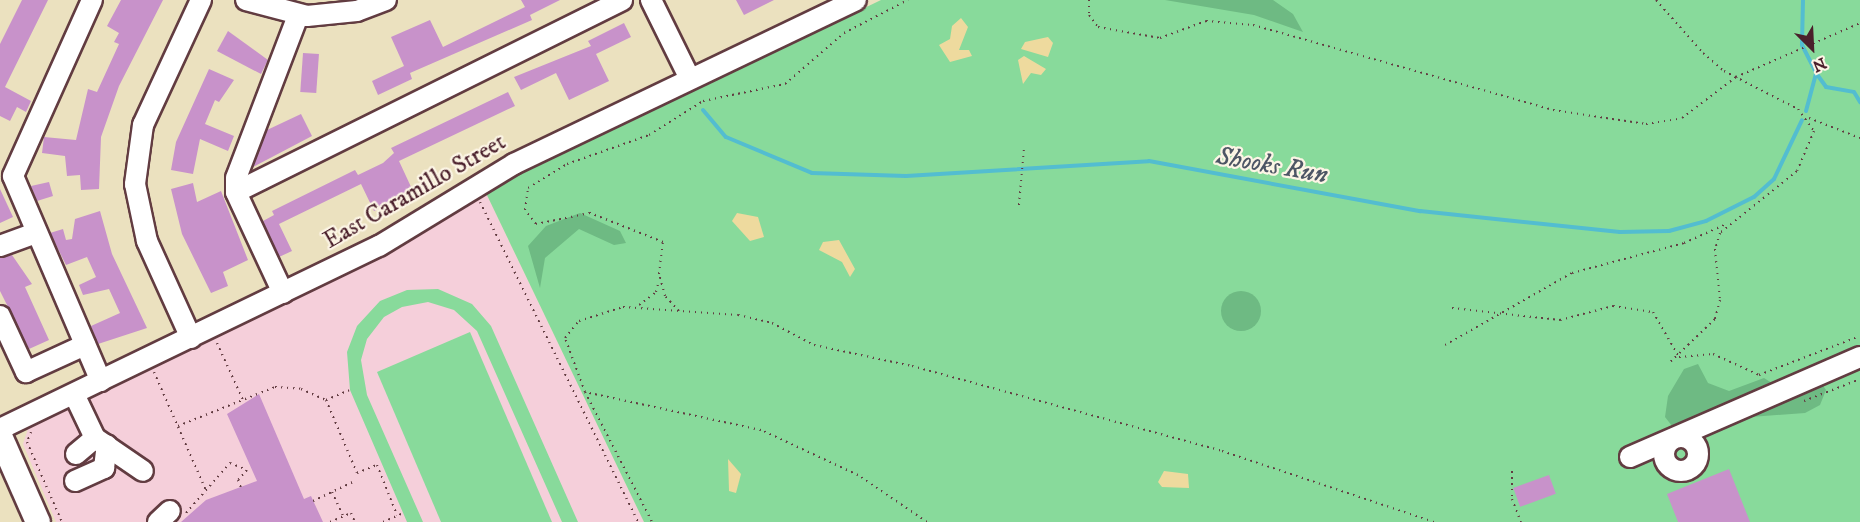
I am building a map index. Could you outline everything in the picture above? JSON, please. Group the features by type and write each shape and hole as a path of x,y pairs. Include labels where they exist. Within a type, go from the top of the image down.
{"main road":[{"path":"0,436 8,475 38,522"}],"street":[{"path":"92,0 14,165 8,186 36,233 101,381"},
{"path":"191,338 140,220 135,184 143,124 201,0"},
{"path":"246,0 298,16 326,8 386,0"},
{"path":"236,192 622,0"},
{"path":"651,0 690,79"},
{"name":"East Caramillo Street","path":"0,429 396,238 472,188 690,79 856,0"},
{"path":"283,293 236,192 240,157 298,16"},
{"path":"0,246 36,233"},
{"path":"0,316 26,372 85,345"},
{"path":"1630,457 1860,357"},
{"path":"74,394 101,441 104,468 75,481"},
{"path":"76,454 101,441"},
{"path":"101,441 143,471"}],"path":[{"path":"639,305 656,292 660,279 663,242 655,236 590,213 536,224 525,210 528,188 567,164 649,135 703,101 785,84 844,33 908,0"},
{"path":"1089,0 1089,15 1098,27 1160,38 1206,21 1253,25 1553,110 1646,124 1682,118 1737,77 1860,23"},
{"path":"1656,0 1703,53 1737,77 1806,117 1860,138"},
{"path":"1445,345 1497,313 1572,273 1684,243 1728,223 1797,171 1814,137 1806,117"},
{"path":"1019,204 1024,148"},
{"path":"472,188 638,522"},
{"path":"1668,364 1679,357 1718,311 1715,249 1728,223"},
{"path":"660,279 665,296 680,312"},
{"path":"652,522 564,346 569,330 596,314 639,305 772,323 814,345 912,366 1222,451 1434,522"},
{"path":"1452,308 1574,320 1613,306 1653,312 1679,357"},
{"path":"1679,357 1713,354 1759,375 1860,336"},
{"path":"216,340 243,399"},
{"path":"153,369 207,493"},
{"path":"178,426 243,399 290,387 326,400 350,390"},
{"path":"585,392 761,430 858,475 927,522"},
{"path":"326,400 357,473 377,465 398,515"},
{"path":"28,438 62,522"},
{"path":"171,516 207,493 230,463 247,470 238,480 241,488"},
{"path":"1512,471 1512,499 1521,522"},
{"path":"313,501 355,481"},
{"path":"332,492 343,516"},
{"path":"330,522 351,513 355,522"},
{"path":"383,522 403,513"}],"shaded area":[{"path":"485,191 644,522 56,522 23,444 29,426 400,247"}],"green space":[{"path":"881,0 1860,0 1860,522 644,522 485,191"},
{"path":"1165,0 1273,0 1293,14 1303,32 1254,15"},
{"path":"580,213 620,231 626,243 614,245 579,229 545,258 540,288 528,246 546,226"},
{"path":"438,289 472,304 491,326 578,522 562,522 477,331 454,310 428,302 402,307 384,317 367,339 361,360 367,395 423,522 407,522 350,390 347,352 357,326 380,301 407,290"},
{"path":"1241,291 1255,297 1261,311 1255,325 1241,331 1227,325 1221,311 1227,297"},
{"path":"470,332 552,522 441,522 377,372"},
{"path":"1698,364 1708,383 1729,391 1764,378 1789,394 1822,384 1826,390 1820,405 1805,413 1724,419 1676,431 1665,417 1668,396 1684,369"}],"sand":[{"path":"961,18 968,27 959,50 969,50 972,56 950,62 939,45 950,39 952,26"},
{"path":"1048,37 1053,43 1048,57 1021,49 1025,42"},
{"path":"1024,56 1046,69 1041,75 1031,73 1023,84 1018,60"},
{"path":"737,213 758,217 764,237 750,241 732,221"},
{"path":"839,240 855,269 850,277 842,262 819,250 823,242"},
{"path":"728,459 741,474 736,493 729,491"},
{"path":"1164,471 1188,474 1189,488 1162,487 1158,482"}],"building":[{"path":"22,0 48,0 5,87 31,101 26,112 17,107 10,121 0,116 0,44"},
{"path":"121,0 163,0 119,86 101,137 99,189 81,190 80,175 67,176 65,156 42,153 44,137 76,140 88,89 97,92 119,44 114,42 119,33 107,26"},
{"path":"521,0 560,0 530,15 532,20 410,73 412,79 378,95 372,81 404,66 391,37 430,20 443,47 525,7"},
{"path":"736,0 774,0 744,15"},
{"path":"624,23 631,37 596,54 609,81 569,100 556,73 521,90 514,77 591,46 588,41"},
{"path":"228,31 268,60 261,74 217,51"},
{"path":"303,53 319,54 316,93 300,92"},
{"path":"209,69 234,80 219,102 215,100 205,124 234,136 228,151 200,139 193,174 171,170 176,142"},
{"path":"508,92 515,106 399,161 412,189 388,205 374,211 361,184 279,224 292,251 279,257 263,221 274,215 272,211 355,170 358,175 383,163 394,153 391,148"},
{"path":"301,114 312,136 253,167 267,130"},
{"path":"49,182 53,196 37,201 31,186"},
{"path":"193,183 197,202 221,191 248,260 223,272 228,286 211,293 182,234 171,189"},
{"path":"0,189 13,217 0,223"},
{"path":"100,211 112,254 147,328 98,344 91,326 120,313 109,289 83,295 79,285 96,277 87,257 66,265 50,233 63,229 66,240 72,239 75,219"},
{"path":"12,255 32,284 25,287 49,340 29,349 0,291 0,258"},
{"path":"259,394 304,499 311,496 323,522 181,522 206,500 257,481 227,414"},
{"path":"1729,469 1750,522 1678,522 1667,494"},
{"path":"1549,475 1556,494 1520,507 1513,488"}],"waterway":[{"name":"Shooks Run","path":"1803,0 1802,45 1816,73 1826,87 1854,92 1860,102"},
{"name":"Shooks Run","path":"1806,111 1816,74"},
{"name":"Shooks Run","path":"703,110 726,137 812,173 906,176 1149,161 1420,211 1620,232 1669,231 1706,221 1754,197 1774,179 1802,120"}]}
